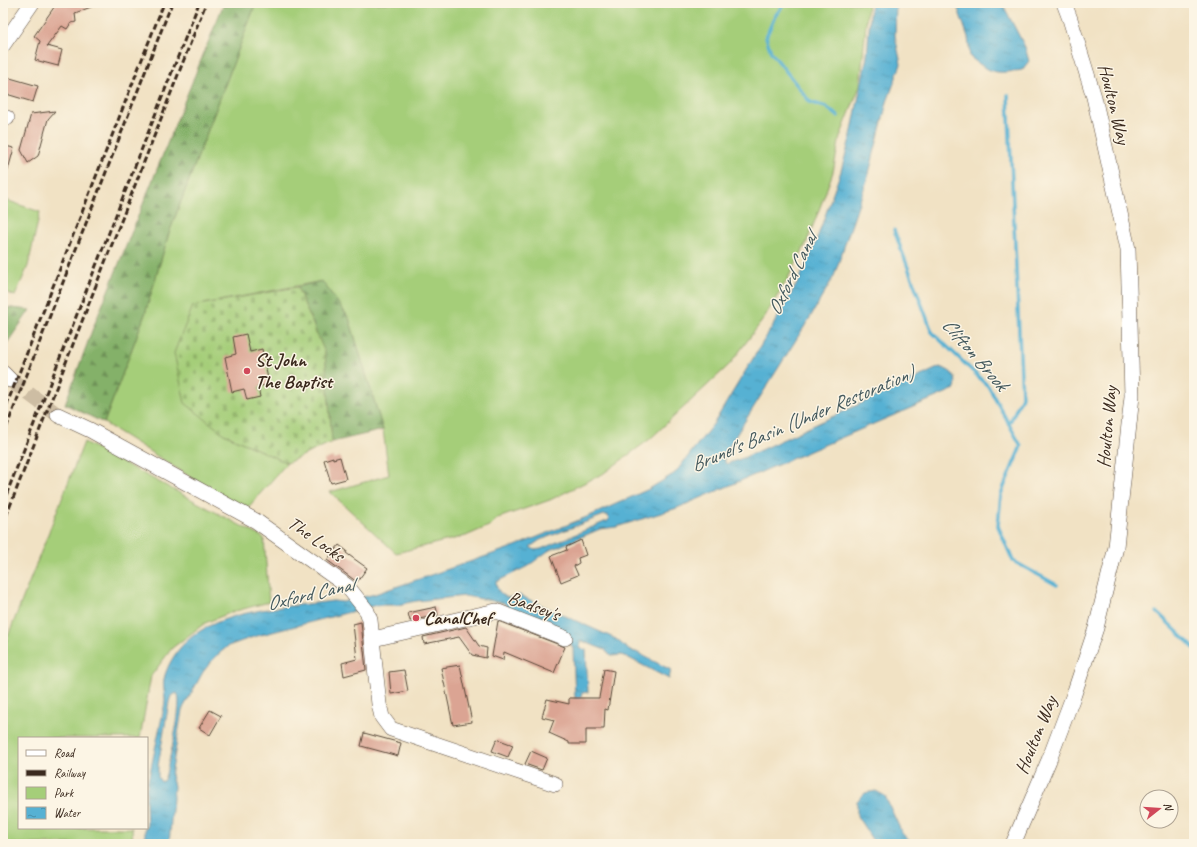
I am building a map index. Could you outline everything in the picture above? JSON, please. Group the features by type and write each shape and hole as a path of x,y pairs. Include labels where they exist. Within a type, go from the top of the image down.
{"street":[{"path":"3,45 32,3"},
{"name":"Houlton Way","path":"1013,844 1049,760 1074,694 1096,628 1116,547 1132,396 1128,249 1094,97 1064,3"},
{"name":"The Locks","path":"58,415 90,430 256,521 350,589 367,611 373,639 379,704 382,717 391,729 555,784"},
{"name":"Badsey's","path":"373,639 496,612 564,638"}],"green space":[{"path":"224,3 256,3 169,233 145,314 104,423 65,404 93,328"},
{"path":"256,3 868,3 860,86 840,137 833,172 806,244 787,280 762,321 730,364 650,439 604,473 550,500 498,518 491,525 466,536 396,553 330,492 389,475 383,430 349,318 322,281 193,306 224,434 287,463 245,511 104,423 145,314 169,233"},
{"path":"3,199 40,212 28,266 15,296 3,291"},
{"path":"322,281 349,318 383,430 332,442 325,353 297,287"},
{"path":"297,287 325,353 332,442 287,463 224,434 185,403 174,353 193,306"},
{"path":"3,307 30,310 3,349"},
{"path":"84,442 264,538 269,602 232,612 205,623 172,648 151,676 140,737 18,737 18,829 132,829 133,844 3,844 3,649"}],"water":[{"path":"871,3 896,3 895,36 901,64 887,102 868,177 834,276 811,316 723,456 726,464 743,458 940,367 951,372 955,377 955,389 677,508 616,527 600,529 548,551 528,566 496,582 499,592 508,598 519,595 616,639 630,651 636,652 671,670 669,679 627,657 621,655 611,656 605,650 580,640 580,648 586,650 588,692 582,693 580,699 575,698 573,648 568,639 512,612 504,603 465,596 416,601 398,605 377,605 253,637 228,646 215,657 203,672 182,710 171,776 174,786 169,844 145,844 145,829 148,829 148,781 164,706 165,676 178,651 194,635 214,624 261,610 333,601 343,602 375,594 513,547 594,514 649,489 675,473 714,423 798,282 815,244 841,171 851,135 867,56","holes":["604,515 608,515 609,520 541,549 535,550 530,547 540,540","177,693 179,698 175,732 166,774 164,780 161,782 158,777 158,766 169,702 171,696"]},
{"path":"956,3 1002,3 1025,47 1029,61 1022,70 999,72 989,70 970,57 968,37"},
{"path":"876,791 885,796 902,833 912,844 875,844 857,816 857,801 865,793"}],"building":[{"path":"57,3 99,4 75,13 76,22 71,23 67,29 62,26 47,46 62,50 58,66 35,60 40,41 34,36"},
{"path":"3,76 38,86 33,102 3,93"},
{"path":"55,111 48,119 38,156 28,163 21,150 31,114"},
{"path":"5,146 14,148 6,177 3,176"},
{"name":"St John The Baptist","path":"246,334 250,352 262,349 269,384 258,387 260,397 247,400 244,389 232,392 225,357 236,354 233,337"},
{"path":"333,457 333,459 340,457 346,479 331,483 324,460"},
{"path":"581,540 586,555 578,558 579,563 574,566 578,575 561,582 551,556 567,550 566,547"},
{"path":"339,545 347,551 346,553 367,568 357,582 327,560"},
{"path":"436,607 438,615 410,621 408,613"},
{"path":"498,621 565,647 554,673 504,652 503,660 492,656"},
{"path":"361,622 366,670 344,676 342,663 357,659 353,624"},
{"path":"466,627 479,646 487,648 486,658 472,655 459,637 424,644 423,637"},
{"path":"460,665 472,722 453,725 441,668"},
{"path":"604,669 614,671 608,710 605,709 604,729 586,729 586,744 569,744 569,742 549,733 554,720 542,717 547,699 569,704 569,698 599,698"},
{"path":"404,670 408,691 391,694 389,672"},
{"path":"210,710 221,716 210,735 199,728"},
{"path":"364,733 401,743 398,756 361,746"},
{"path":"497,739 513,745 508,757 492,751"},
{"path":"531,751 547,758 542,770 525,764"}],"waterway":[{"name":"Clifton Brook","path":"785,3 775,16 766,37 771,52 810,102 826,107 838,116"},
{"path":"1008,95 1022,397 1009,424"},
{"name":"Clifton Brook","path":"894,230 932,332 988,386 1021,446 1001,494 998,526 1013,561 1057,585"},
{"name":"Clifton Brook","path":"1157,612 1194,648"}],"tunnel":[{"path":"10,380 58,415"}],"railway":[{"path":"3,414 164,3"},
{"path":"3,436 172,3"},
{"path":"3,503 199,3"},
{"path":"3,524 206,3"}],"place":[{"name":"St John The Baptist","path":"247,371"},
{"name":"CanalChef","path":"416,618"}],"water label":[{"name":"Oxford Canal","path":"792,274"},
{"name":"Brunel's Basin (Under Restoration)","path":"802,419"},
{"name":"Oxford Canal","path":"310,594"}]}
